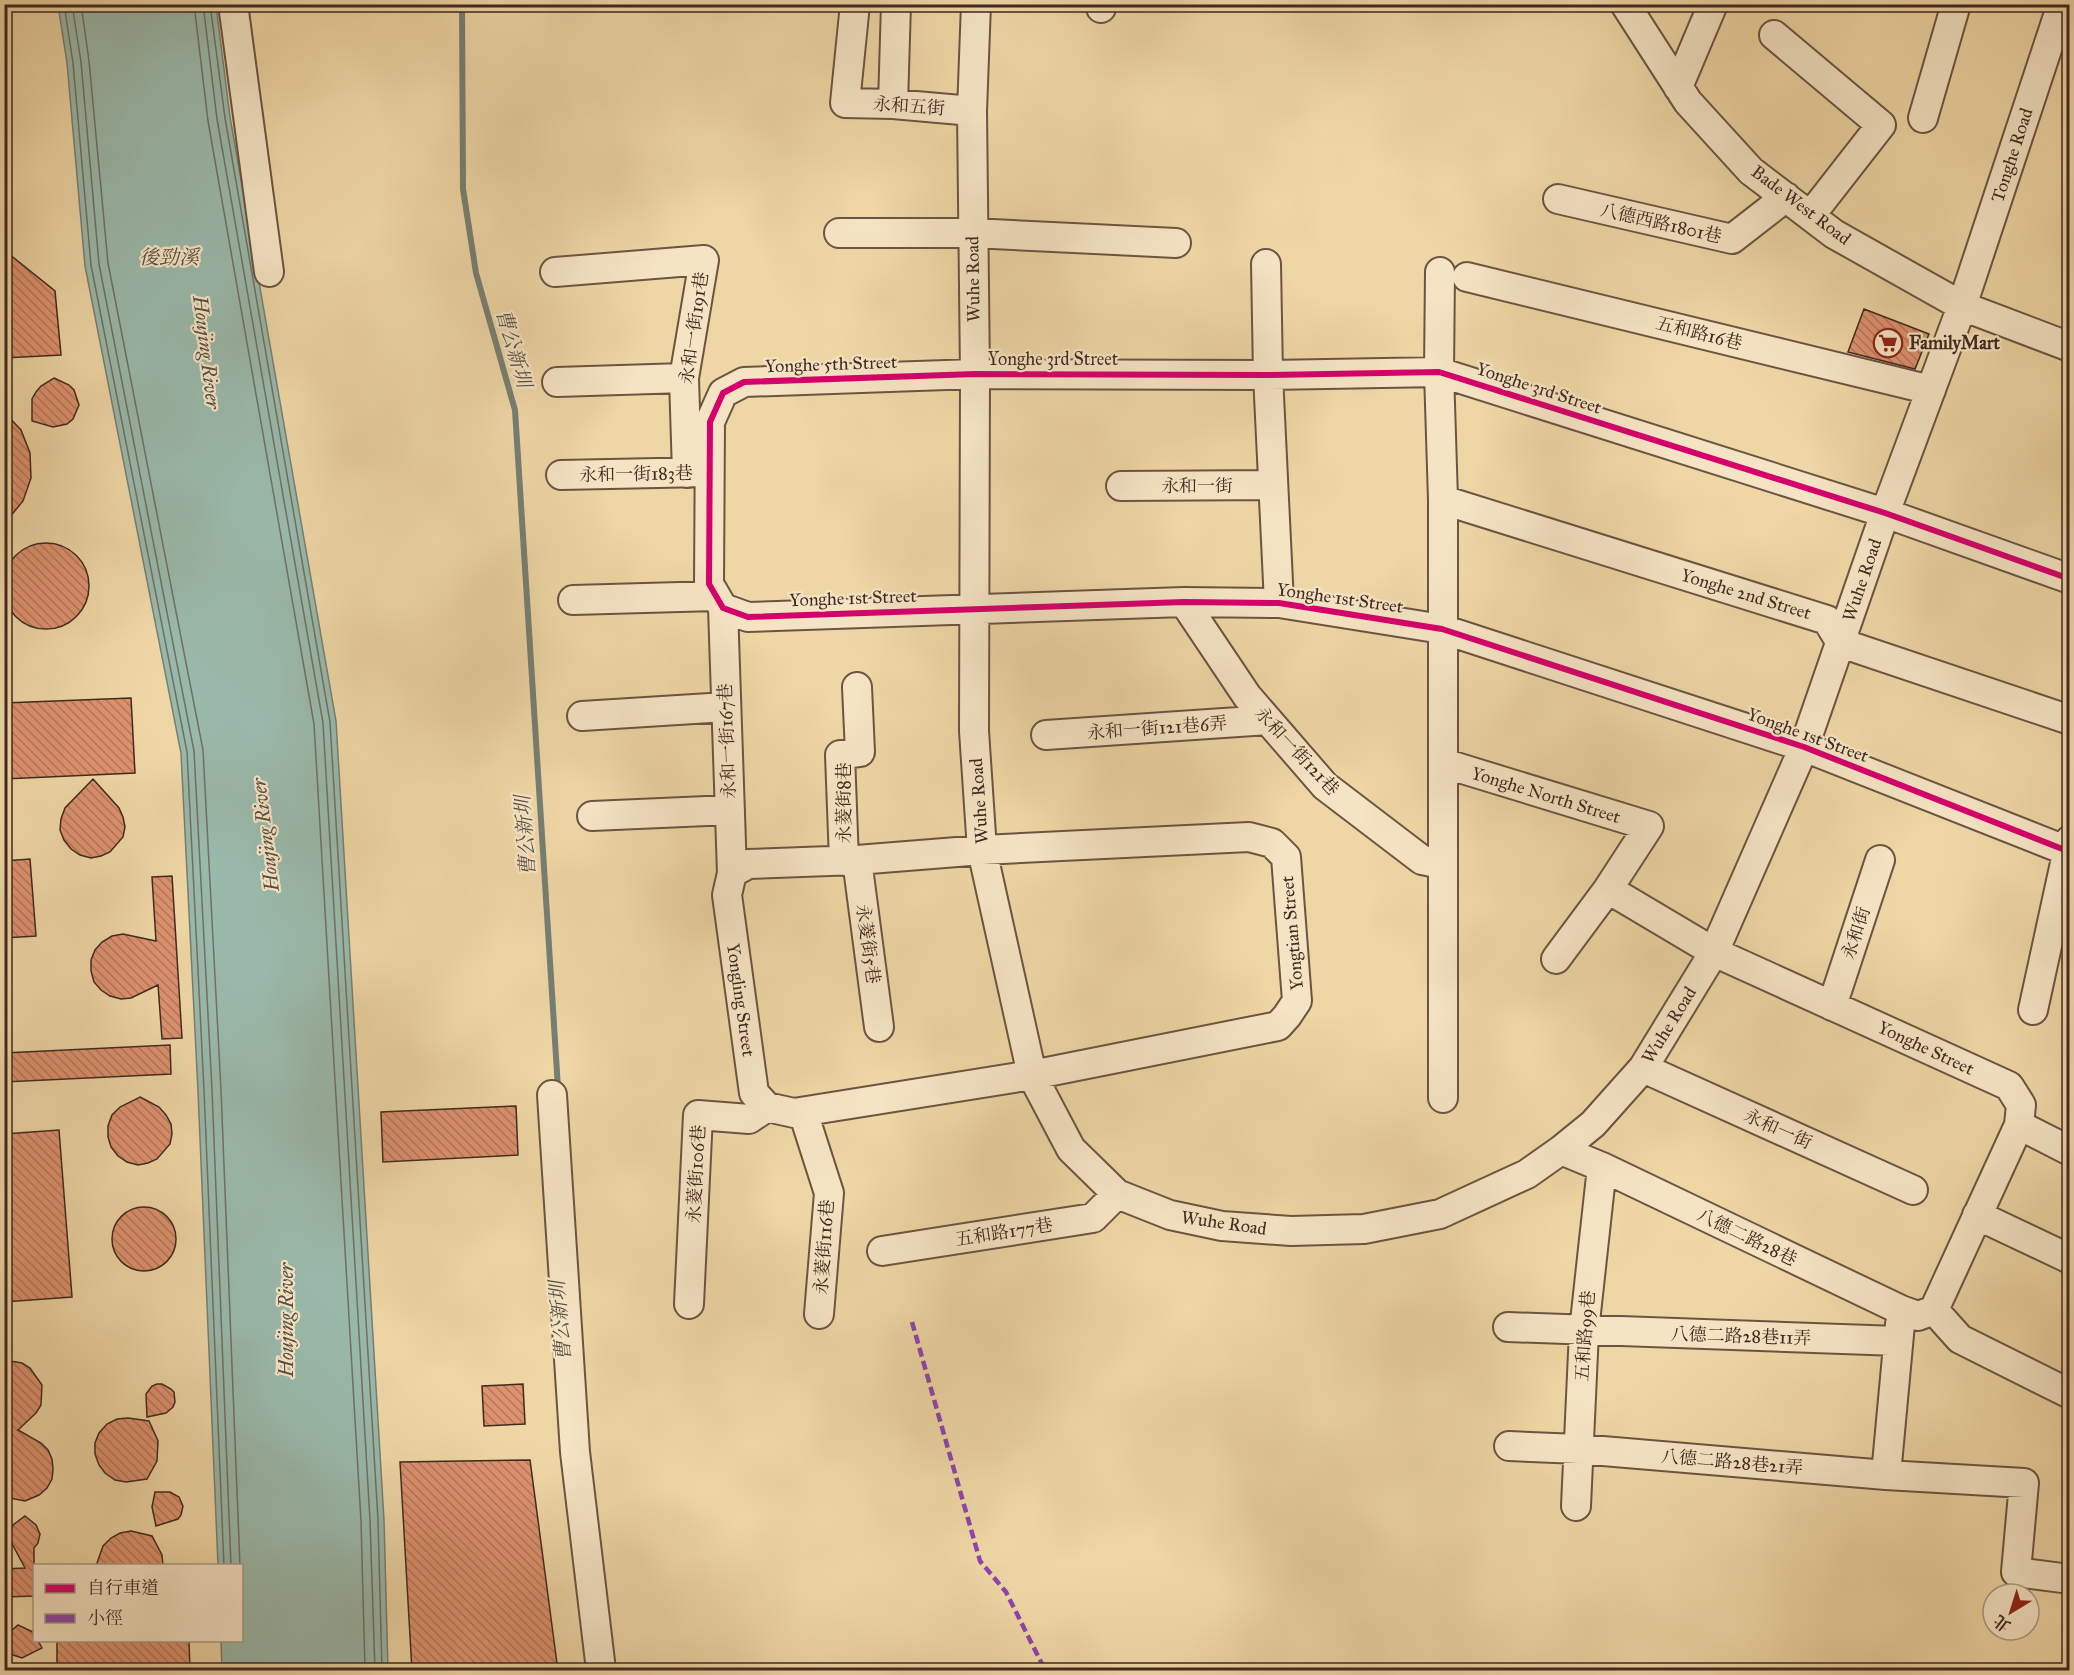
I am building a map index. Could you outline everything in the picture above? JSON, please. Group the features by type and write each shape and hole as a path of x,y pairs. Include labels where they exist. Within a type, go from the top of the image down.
{"street":[{"path":"232,4 269,272"},
{"name":"永和五街","path":"855,4 845,103 893,104 972,111"},
{"path":"893,104 896,4"},
{"name":"Wuhe Road","path":"976,4 972,111 975,374 973,609 974,731 982,850 1032,1075 1071,1149 1117,1194 1170,1215 1222,1226 1291,1232 1364,1229 1440,1214 1527,1174 1561,1150 1593,1124 1643,1068 1714,952 1804,747 1885,513 1962,306"},
{"name":"Bade West Road","path":"1625,4 1688,102 1751,171 1834,234 1962,306 2070,346"},
{"path":"1678,87 1713,4"},
{"path":"1923,117 1956,4"},
{"name":"Tonghe Road","path":"1962,306 2062,4"},
{"path":"1774,35 1881,125 1810,216"},
{"name":"八德西路1801巷","path":"1558,199 1732,240 1786,197"},
{"path":"839,233 972,233 1176,243"},
{"name":"永和一街191巷","path":"555,272 704,260 684,378 698,472"},
{"path":"1266,264 1268,375 1279,603"},
{"name":"五和路16巷","path":"1439,372 1453,274 1931,390"},
{"path":"1439,372 1443,500 1443,1098"},
{"name":"Yonghe 3rd Street","path":"975,374 1268,375 1439,372 1885,513 2070,579"},
{"name":"Yonghe 5th Street","path":"698,472 710,422 723,393 744,382 975,374"},
{"path":"557,382 684,378"},
{"path":"698,472 709,584 720,602"},
{"name":"永和一街183巷","path":"561,475 698,472"},
{"name":"永和一街","path":"1121,486 1273,485"},
{"name":"Yonghe 2nd Street","path":"1443,500 1827,620 1840,643"},
{"name":"Yonghe 1st Street","path":"573,600 720,602 748,617 1184,602 1279,603 1442,629 1804,747 2069,848"},
{"name":"永和一街167巷","path":"720,602 732,873"},
{"name":"永和一街121巷","path":"1184,602 1247,696 1325,786 1422,860 1442,864"},
{"path":"1840,643 2070,720"},
{"name":"永菱街8巷","path":"850,861 840,755 860,752 857,687"},
{"path":"582,716 726,707"},
{"name":"永和一街121巷6弄","path":"1046,735 1268,720"},
{"name":"Yonghe North Street","path":"1443,764 1649,826 1608,889"},
{"path":"592,816 730,810"},
{"name":"Yongtian Street","path":"982,850 1249,837 1272,843 1286,857 1298,1001 1278,1026 1032,1075"},
{"path":"2033,1010 2069,848"},
{"path":"732,873 748,864 850,861 982,850"},
{"name":"永和街","path":"1832,1006 1881,860"},
{"name":"永菱街5巷","path":"850,861 879,1027"},
{"name":"Yongling Street","path":"732,873 727,895 754,1093 767,1107"},
{"path":"1556,959 1608,889"},
{"name":"Yonghe Street","path":"1608,889 1714,952 2009,1086 2021,1106 2019,1125"},
{"name":"永和一街","path":"1643,1068 1913,1190"},
{"path":"767,1107 794,1113 803,1112 1032,1075"},
{"path":"552,1095 575,1452 601,1671"},
{"name":"永菱街106巷","path":"689,1304 699,1115 749,1119 767,1107"},
{"name":"永菱街116巷","path":"803,1112 829,1193 819,1314"},
{"path":"2070,1151 2019,1125 1934,1310 1960,1339 2070,1394"},
{"name":"八德二路28巷","path":"1561,1150 1602,1167 1901,1310 1918,1316 1934,1310"},
{"name":"五和路99巷","path":"1576,1506 1584,1331 1602,1167"},
{"name":"五和路177巷","path":"882,1251 1094,1218 1117,1194"},
{"path":"1977,1215 2070,1259"},
{"path":"1886,1475 1901,1310"},
{"name":"八德二路28巷11弄","path":"1508,1327 1898,1341"},
{"name":"八德二路28巷21弄","path":"1509,1446 1579,1449 1886,1475 2024,1483 2016,1572 2070,1579"}],"water":[{"name":"後勁溪","path":"58,5 216,5 230,117 336,721 384,1520 388,1670 222,1670 221,1642 243,1642 243,1564 218,1564 181,753 85,266 67,63"}],"building":[{"path":"4,250 55,291 61,355 4,358"},
{"name":"FamilyMart","path":"1864,309 1929,334 1915,369 1848,352"},
{"path":"54,378 74,390 79,405 73,419 67,424 53,427 32,421 32,399 41,386"},
{"path":"4,412 21,430 30,453 31,478 23,501 4,524"},
{"path":"46,543 70,550 82,562 89,586 82,610 70,622 46,629 22,622 10,610 3,586 10,562 22,550"},
{"path":"131,698 135,773 4,779 4,703"},
{"path":"93,779 119,808 125,827 123,837 110,852 91,858 71,849 60,830 65,808"},
{"path":"30,859 36,936 4,938 4,861"},
{"path":"172,876 182,1038 162,1039 158,985 131,998 121,999 110,996 94,982 91,960 95,950 102,942 112,936 123,934 156,941 152,877"},
{"path":"170,1045 171,1074 4,1082 4,1053"},
{"path":"140,1097 159,1107 166,1115 171,1124 172,1134 170,1144 157,1159 138,1165 118,1156 111,1147 108,1126 112,1115 120,1107"},
{"path":"516,1106 518,1155 383,1162 381,1112"},
{"path":"59,1130 72,1297 4,1302 4,1134"},
{"path":"144,1207 162,1212 167,1216 171,1221 176,1239 171,1257 167,1262 162,1266 144,1271 126,1266 121,1262 117,1257 112,1239 117,1221 121,1216 126,1212"},
{"path":"4,1360 22,1363 30,1368 42,1385 41,1405 18,1430 41,1443 48,1450 52,1459 52,1479 39,1495 25,1501 4,1497"},
{"path":"162,1384 174,1392 175,1402 166,1413 147,1417 146,1394 152,1386"},
{"path":"523,1384 525,1424 484,1426 482,1386"},
{"path":"117,1419 149,1421 158,1441 157,1461 147,1479 126,1482 115,1480 105,1473 95,1454 95,1443 99,1433 107,1424"},
{"path":"530,1460 558,1671 412,1671 400,1462"},
{"path":"155,1492 170,1492 179,1497 183,1506 178,1519 156,1526 152,1507"},
{"path":"25,1516 36,1525 40,1534 34,1548 33,1596 4,1597 4,1569 25,1568 10,1540 13,1525"},
{"path":"131,1531 152,1536 162,1555 163,1564 97,1564 103,1546 120,1533"},
{"path":"18,1625 33,1632 33,1642 39,1642 42,1648 22,1658 13,1655 6,1642 10,1632"},
{"path":"57,1642 189,1642 190,1671 57,1671"}],"waterway":[{"name":"曹公新圳","path":"462,4 463,189 476,273 515,410 558,1088"}],"marked path":[{"path":"912,1322 980,1561 1006,1592 1045,1670"}],"cycle path":[{"path":"2070,579 1885,513 1439,372 1268,375 975,374 744,382 723,393 710,422 709,584 723,608 748,617 1184,602 1279,603 1442,629 1804,747 2070,852"}],"place":[{"name":"FamilyMart","path":"1888,343"}],"water label":[{"name":"Houjing River","path":"207,352"},
{"name":"Houjing River","path":"265,835"},
{"name":"Houjing River","path":"286,1320"}]}
